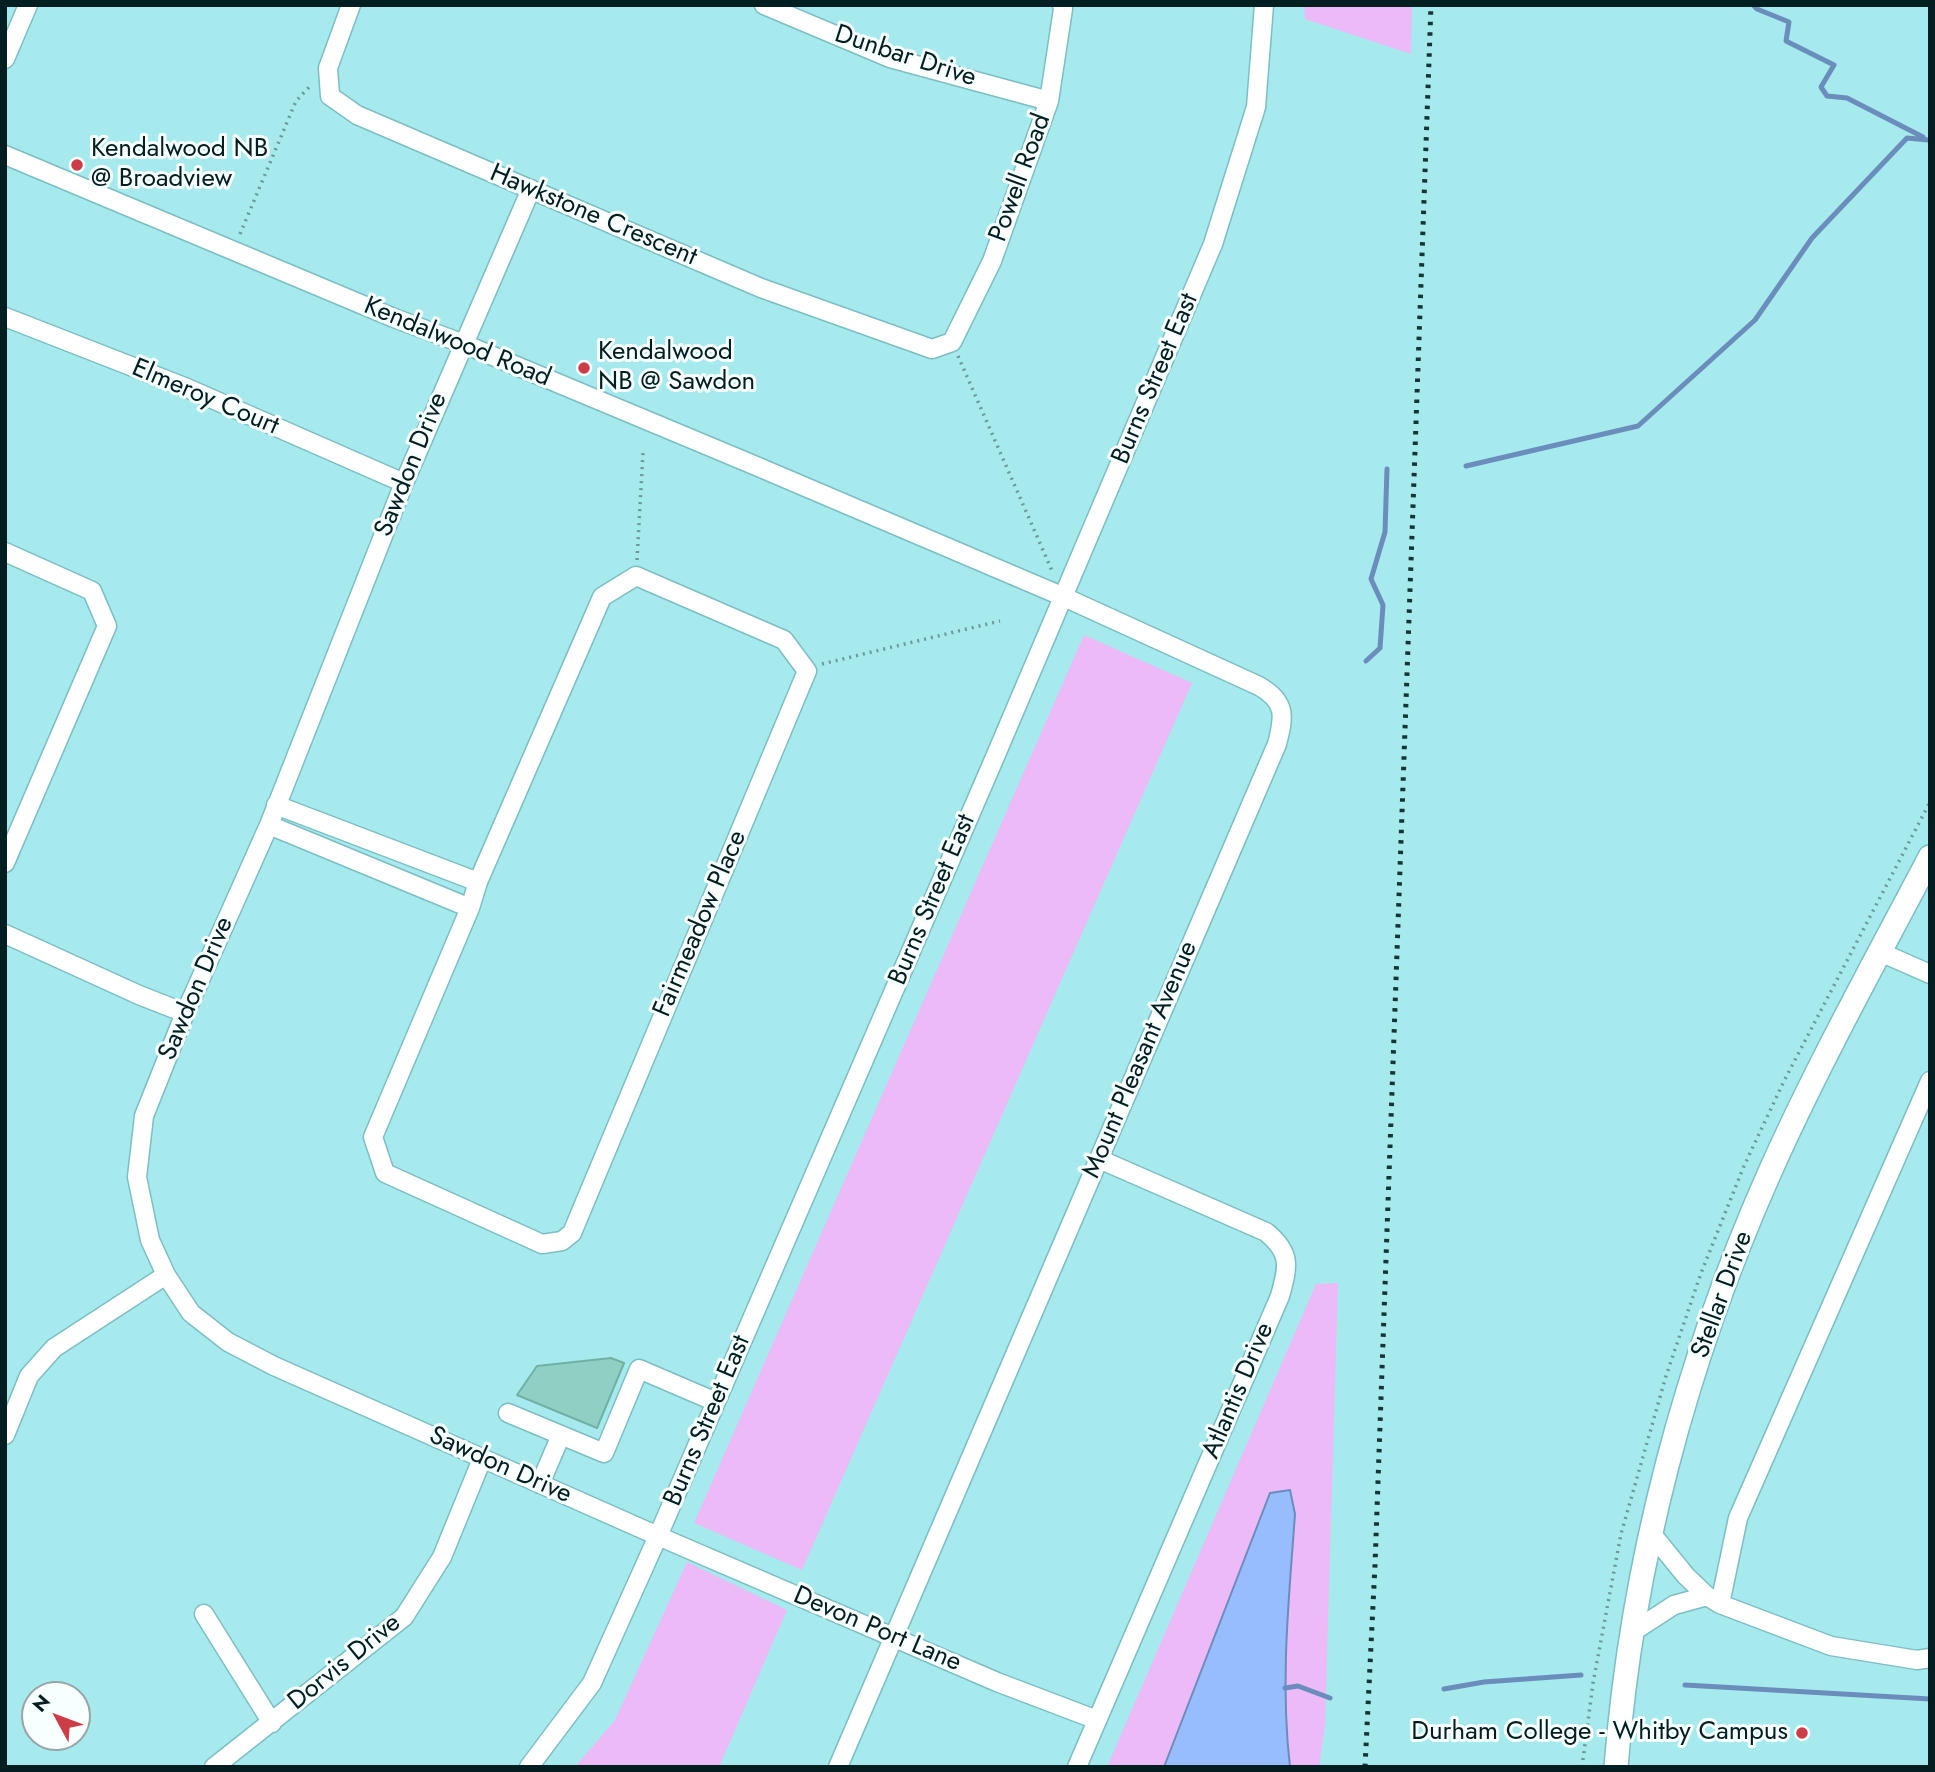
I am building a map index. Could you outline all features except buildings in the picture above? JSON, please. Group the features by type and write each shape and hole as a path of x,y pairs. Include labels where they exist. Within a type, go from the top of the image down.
{"main road":[{"name":"Stellar Drive","path":"1616,1767 1631,1633 1651,1533 1678,1425 1706,1336 1769,1174 1815,1077 1930,857"}],"street":[{"path":"5,59 28,5"},
{"path":"328,68 351,5"},
{"name":"Dunbar Drive","path":"764,5 890,58 1049,101"},
{"name":"Powell Road","path":"952,342 992,261 1049,101 1062,5"},
{"name":"Burns Street East","path":"529,1767 592,1683 1064,597 1213,244 1256,107 1264,5"},
{"name":"Hawkstone Crescent","path":"328,68 330,96 357,116 761,288 932,349 952,342"},
{"name":"Kendalwood Road","path":"5,155 394,318 464,344 1064,597"},
{"name":"Sawdon Drive","path":"531,189 404,483 269,825 185,1013 144,1116 137,1177 150,1240 166,1275 191,1313 228,1342 274,1367 658,1536"},
{"name":"Elmeroy Court","path":"5,317 187,388 404,483"},
{"path":"5,552 92,592 107,626 5,863"},
{"path":"636,576 785,640 807,670"},
{"name":"Fairmeadow Place","path":"636,576 602,597 478,883 470,908 373,1137 385,1173 542,1244 562,1241 572,1233 807,670"},
{"name":"Mount Pleasant Avenue","path":"838,1767 1277,744 1283,715 1276,699 1259,686 1064,597"},
{"path":"276,805 478,883"},
{"path":"269,825 470,908"},
{"path":"5,934 185,1013"},
{"path":"1880,952 1930,974"},
{"path":"1713,1600 1738,1518 1930,1081"},
{"name":"Atlantis Drive","path":"1077,1767 1280,1296 1287,1264 1278,1241 1266,1232 1099,1159"},
{"path":"5,1435 29,1376 54,1348 166,1275"},
{"path":"508,1413 604,1453 639,1369 716,1402"},
{"path":"540,1484 561,1435"},
{"name":"Dorvis Drive","path":"214,1767 404,1617 442,1557 482,1459"},
{"path":"1651,1533 1686,1576 1713,1600 1831,1646 1917,1660 1930,1658"},
{"name":"Devon Port Lane","path":"658,1536 997,1682 1097,1720"},
{"path":"1631,1633 1674,1605 1713,1600"},
{"path":"204,1614 272,1723"}],"path":[{"path":"233,251 296,101 328,68"},
{"path":"952,342 1064,597"},
{"path":"636,576 643,453"},
{"path":"807,670 825,662 1000,621"}],"shaded area":[{"path":"1304,5 1412,5 1411,54 1305,19"},
{"path":"1084,635 1192,683 802,1570 694,1523"},
{"path":"1338,1283 1325,1725 1319,1767 1107,1767 1316,1284"},
{"path":"687,1562 787,1610 719,1767 575,1767 615,1720"}],"water":[{"path":"1290,1490 1295,1514 1286,1672 1290,1767 1164,1767 1270,1493"}],"waterway":[{"path":"1753,5 1789,22 1786,41 1834,65 1821,87 1827,96 1847,98 1923,137"},
{"path":"1466,466 1638,426 1755,320 1812,238 1907,138 1928,140"},
{"path":"1366,661 1380,648 1383,605 1371,579 1385,532 1387,469"},
{"path":"1444,1689 1484,1682 1581,1675"},
{"path":"1685,1685 1930,1699"},
{"path":"1285,1688 1298,1686 1330,1698"}],"railway":[{"path":"1365,1767 1375,1565 1431,5"}],"place":[{"name":"Kendalwood NB @ Broadview","path":"77,165"},
{"name":"Kendalwood NB @ Sawdon","path":"584,368"},
{"name":"Durham College - Whitby Campus","path":"1802,1733"}]}
